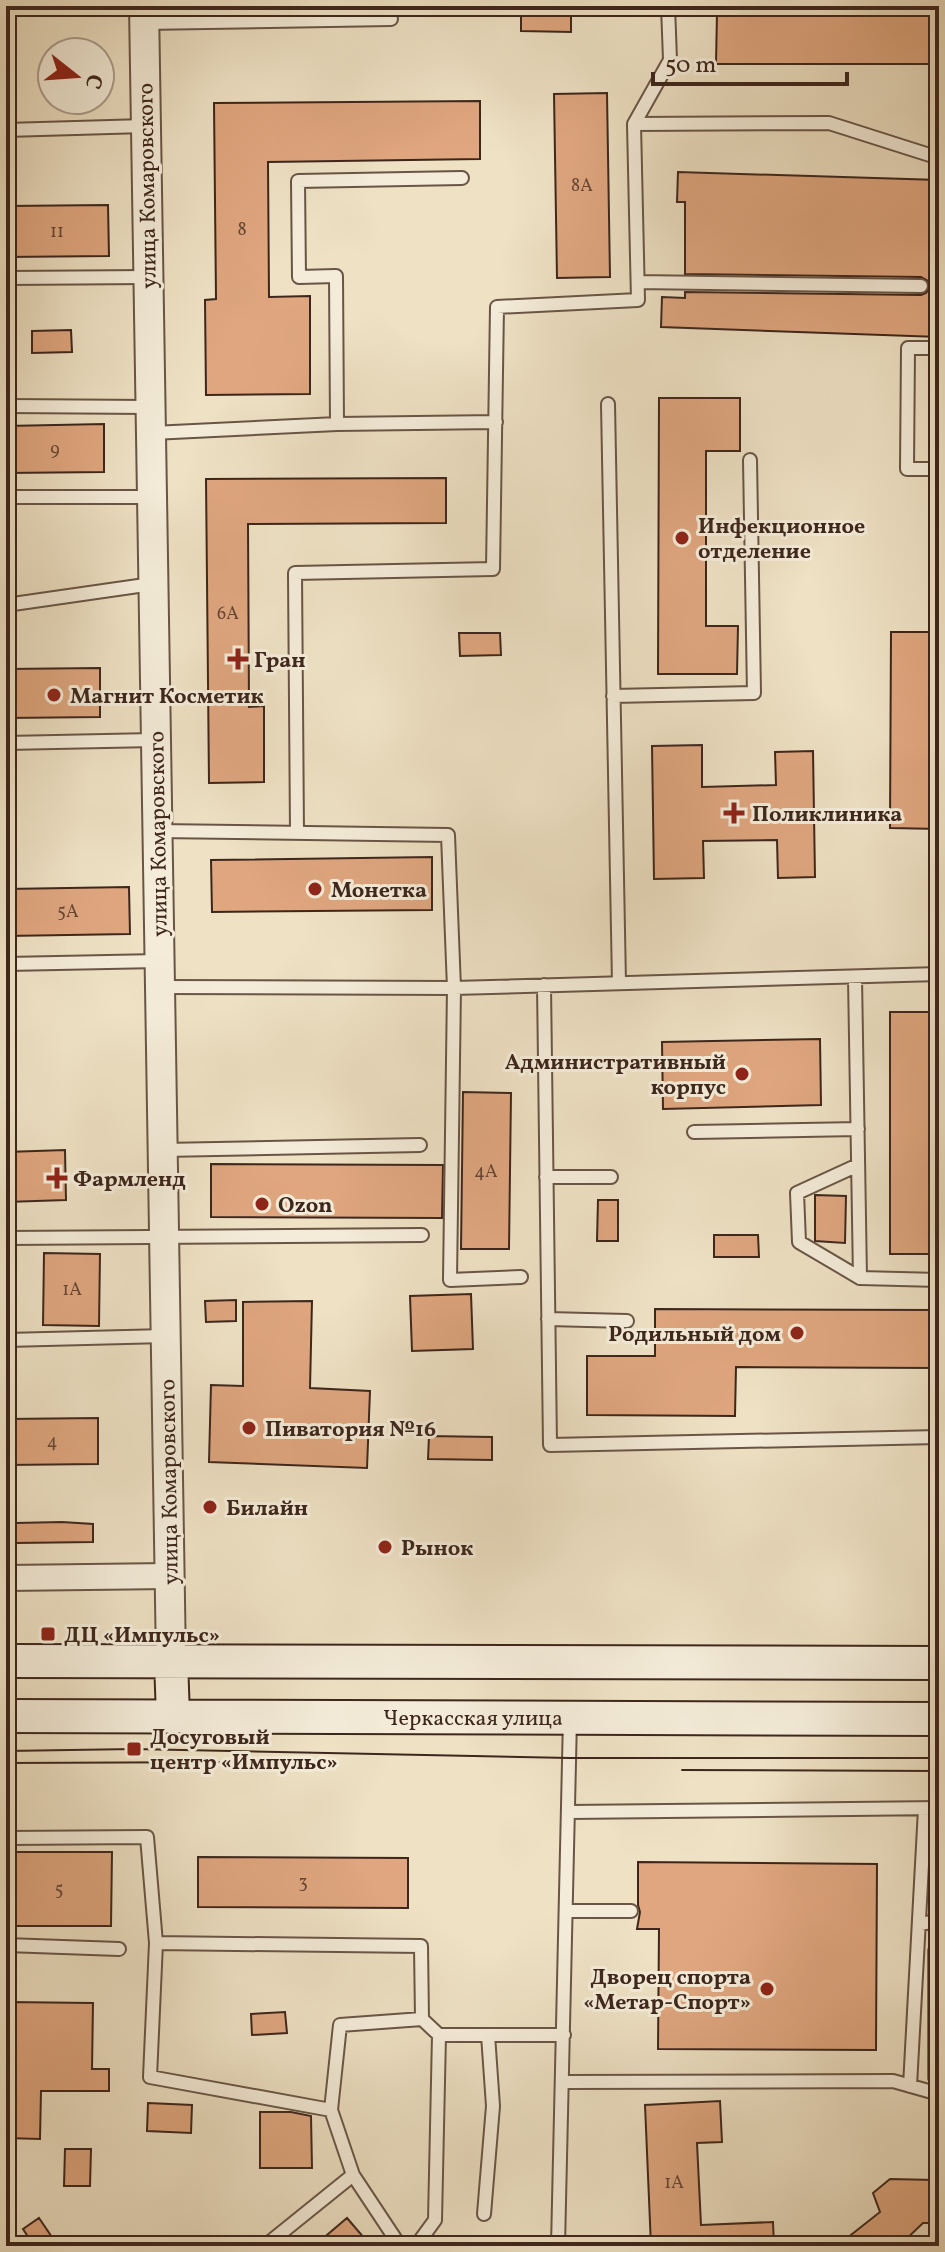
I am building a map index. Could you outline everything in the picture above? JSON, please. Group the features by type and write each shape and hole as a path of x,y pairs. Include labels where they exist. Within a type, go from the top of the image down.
{"main road":[{"path":"6,1661 939,1663"},
{"path":"171,1661 173,1716"},
{"name":"Черкасская улица","path":"6,1716 939,1719"}],"street":[{"name":"улица Комаровского","path":"144,14 171,1661"},
{"path":"6,1578 169,1576"}],"lane":[{"path":"316,6 316,22"},
{"path":"297,833 295,573 493,569 497,307 638,300 634,124 670,60 668,6"},
{"path":"144,14 316,22 391,19"},
{"path":"634,124 829,123 939,158"},
{"path":"6,130 145,126"},
{"path":"337,424 336,276 299,277 298,181 462,178"},
{"path":"6,278 148,277"},
{"path":"638,282 921,286"},
{"path":"939,348 908,348 907,469 939,469"},
{"path":"608,404 619,983"},
{"path":"6,406 150,420 337,424 496,422"},
{"path":"613,696 754,693 750,460"},
{"path":"6,497 152,497"},
{"path":"6,605 152,584"},
{"path":"6,743 154,740"},
{"path":"158,831 448,835 454,988 450,1280 521,1277"},
{"path":"6,964 454,988 939,974"},
{"path":"855,977 860,1278"},
{"path":"544,985 550,1445 939,1437"},
{"path":"694,1132 858,1129"},
{"path":"163,1150 420,1145"},
{"path":"858,1165 797,1193 799,1242 860,1278 939,1280"},
{"path":"546,1177 611,1177"},
{"path":"6,1238 422,1235"},
{"path":"548,1319 627,1321"},
{"path":"6,1340 166,1336"},
{"path":"558,2246 570,1718"},
{"path":"568,1812 939,1808"},
{"path":"910,2086 925,1809"},
{"path":"6,1838 147,1837 156,1943 150,2077 331,2110"},
{"path":"566,1911 631,1911"},
{"path":"919,1924 939,1921"},
{"path":"156,1943 421,1946 422,2019 439,2035 564,2035"},
{"path":"6,1945 119,1949"},
{"path":"400,2246 353,2175 331,2110 340,2025 422,2019"},
{"path":"416,2246 435,2220 439,2035"},
{"path":"484,2214 493,2106 488,2035"},
{"path":"563,2082 893,2081 939,2094"},
{"path":"265,2246 353,2175"}],"green space":[{"path":"939,1937 939,2088 931,2085 928,2079 928,1950 933,1938"}],"building":[{"path":"521,6 571,6 571,32 521,31"},
{"path":"717,13 939,13 939,64 716,64"},
{"path":"607,93 610,277 557,278 554,94"},
{"path":"480,101 480,159 268,162 269,297 310,296 310,394 206,395 205,300 216,299 214,103"},
{"path":"678,172 939,180 939,337 661,327 662,297 685,298 685,292 921,295 930,287 928,281 921,277 685,274 685,202 677,202"},
{"path":"108,205 109,256 6,257 6,206"},
{"path":"71,330 72,352 32,353 32,331"},
{"name":"Инфекционное отделение","path":"659,398 740,398 740,451 706,451 706,626 738,626 737,674 658,674"},
{"path":"104,424 104,472 6,473 6,426"},
{"path":"446,478 446,523 248,524 249,707 264,706 264,782 209,783 206,479"},
{"path":"891,632 939,632 936,770 939,770 939,829 890,828"},
{"path":"459,633 500,633 501,655 460,656"},
{"path":"100,668 100,717 6,718 6,669"},
{"name":"Поликлиника","path":"702,745 702,787 776,785 775,752 813,751 815,877 778,878 777,840 703,841 704,878 654,879 652,746"},
{"path":"432,857 432,910 212,912 211,860"},
{"path":"129,887 130,934 6,936 6,889"},
{"path":"890,1012 939,1012 939,1254 890,1254"},
{"name":"Административный корпус","path":"820,1039 821,1105 663,1109 662,1042"},
{"path":"463,1092 511,1093 509,1249 461,1249"},
{"path":"65,1150 66,1200 6,1202 6,1152"},
{"path":"211,1164 443,1165 442,1218 211,1217"},
{"path":"815,1195 846,1196 845,1243 815,1241"},
{"path":"598,1200 618,1200 618,1241 597,1241"},
{"path":"714,1235 758,1235 759,1257 714,1257"},
{"path":"44,1253 100,1254 99,1326 43,1325"},
{"path":"471,1294 473,1349 412,1351 410,1296"},
{"path":"236,1300 236,1321 206,1322 205,1301"},
{"path":"312,1301 310,1388 370,1391 367,1468 209,1462 211,1385 243,1386 243,1302"},
{"name":"Родильный дом","path":"655,1309 939,1310 939,1368 736,1367 735,1416 587,1415 587,1356 655,1356"},
{"path":"98,1418 98,1464 6,1465 6,1419"},
{"path":"429,1436 492,1437 492,1460 428,1459"},
{"path":"16,1523 93,1524 93,1542 16,1543"},
{"path":"6,1852 112,1852 111,1926 6,1926"},
{"path":"198,1857 408,1858 408,1908 198,1907"},
{"name":"Дворец спорта «Метар-Спорт»","path":"638,1862 877,1864 876,2050 658,2049 659,1929 637,1929 640,1912"},
{"path":"6,2002 93,2003 92,2069 109,2069 109,2091 41,2091 40,2139 6,2138"},
{"path":"285,2012 287,2033 252,2035 251,2014"},
{"path":"720,2101 722,2142 697,2143 701,2225 773,2222 774,2246 651,2246 645,2105"},
{"path":"148,2103 192,2105 191,2133 147,2131"},
{"path":"260,2112 291,2112 311,2116 312,2168 260,2168"},
{"path":"65,2149 91,2149 90,2186 64,2186"},
{"path":"890,2179 934,2180 939,2190 939,2223 923,2223 899,2246 837,2246 880,2212 873,2193"},
{"path":"39,2218 58,2246 34,2246 23,2229"},
{"path":"347,2218 371,2246 314,2246"}],"tram line":[{"path":"6,1751 134,1749 570,1758 939,1758"},
{"path":"6,1763 242,1762"},
{"path":"682,1770 939,1771"}],"place":[{"name":"Инфекционное отделение","path":"682,538"},
{"name":"Гран","path":"238,659"},
{"name":"Магнит Косметик","path":"54,695"},
{"name":"Поликлиника","path":"734,813"},
{"name":"Монетка","path":"315,889"},
{"name":"Административный корпус","path":"742,1074"},
{"name":"Фармленд","path":"57,1178"},
{"name":"Ozon","path":"262,1204"},
{"name":"Родильный дом","path":"797,1333"},
{"name":"Пиватория №16","path":"249,1428"},
{"name":"Билайн","path":"210,1507"},
{"name":"Рынок","path":"385,1547"},
{"name":"ДЦ «Импульс»","path":"48,1634"},
{"name":"Досуговый центр «Импульс»","path":"134,1749"},
{"name":"Дворец спорта «Метар-Спорт»","path":"767,1989"}]}
